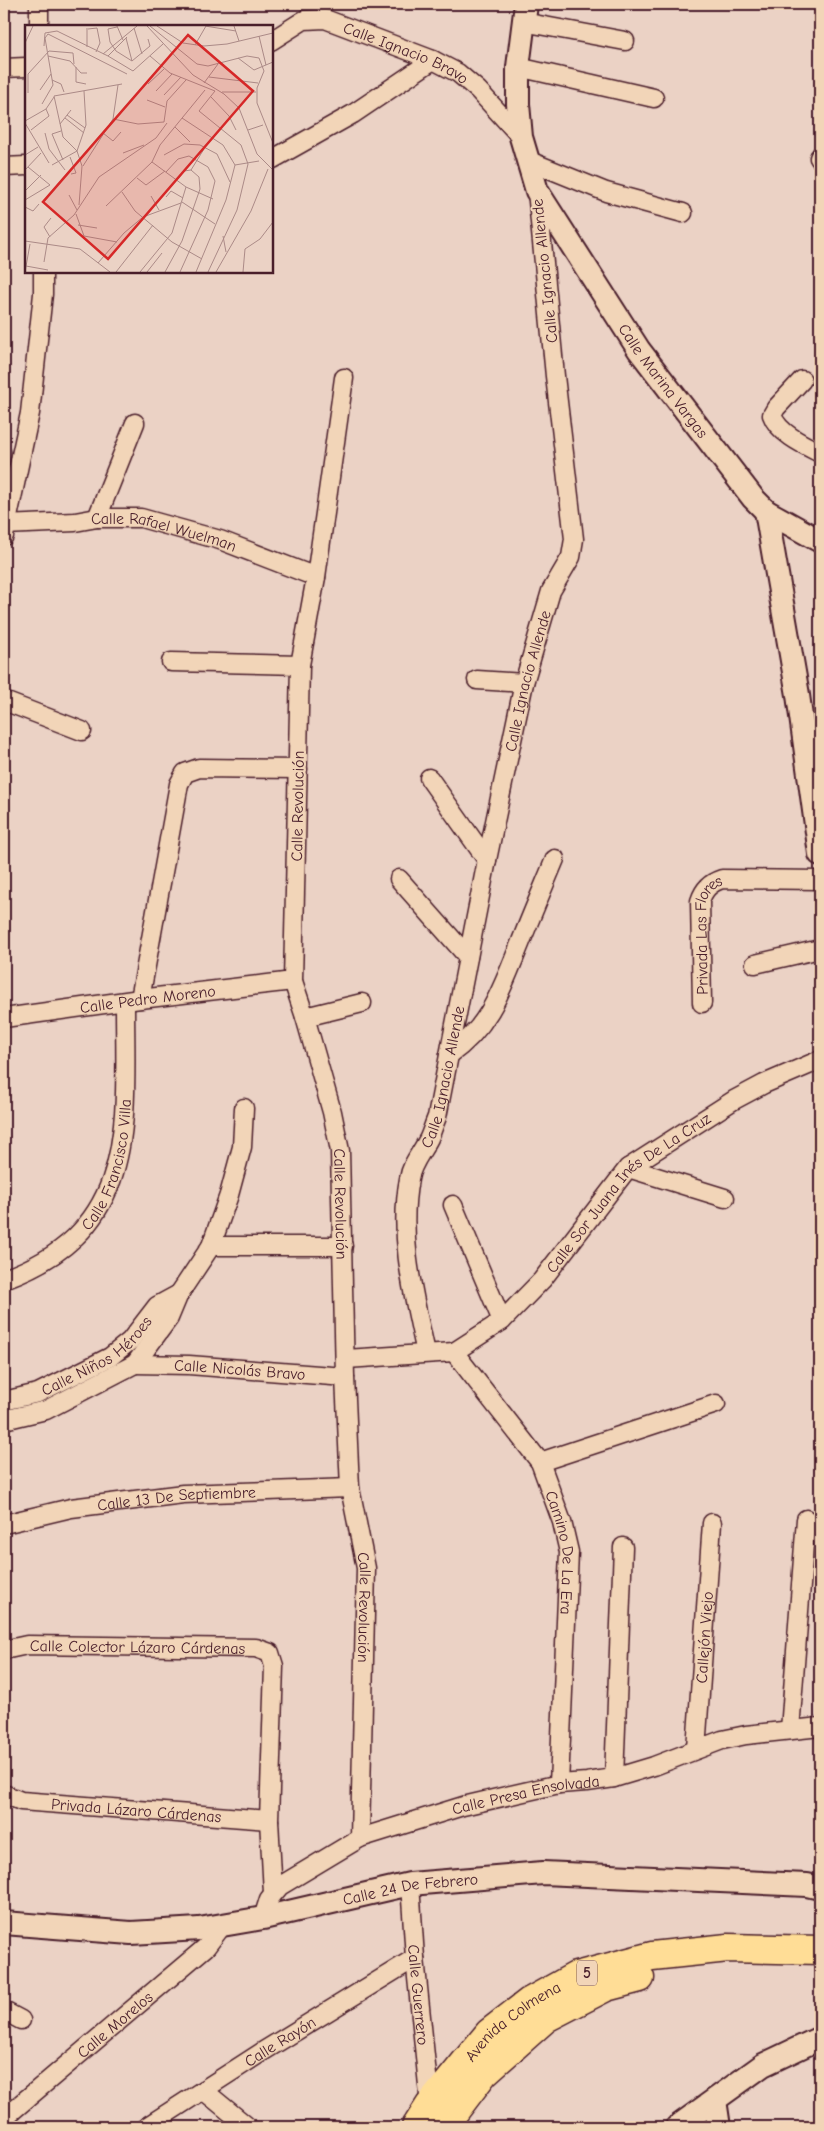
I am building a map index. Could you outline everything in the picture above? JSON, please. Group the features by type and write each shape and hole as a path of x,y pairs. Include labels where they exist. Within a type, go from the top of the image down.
{"main road":[{"name":"Avenida Colmena","path":"430,2120 489,2033 529,2002 576,1976 652,1956 728,1948 820,1950"},
{"name":"Avenida Colmena","path":"430,2120 546,2018 606,1987 662,1971 734,1965 820,1968"}],"street":[{"path":"39,4 39,25"},
{"path":"525,13 625,41"},
{"name":"Calle Ignacio Allende","path":"426,1353 408,1262 406,1213 409,1178 414,1164 430,1137 437,1117 524,683 550,591 571,557 574,539 555,376 537,191 521,137 518,104 518,67 525,13"},
{"name":"Calle Ignacio Bravo","path":"272,39 304,20 325,19 433,60 458,73 478,90 521,137"},
{"path":"273,158 353,114 433,60"},
{"path":"4,68 25,67"},
{"path":"518,67 654,98"},
{"path":"527,160 606,192 683,213"},
{"path":"4,167 25,166"},
{"name":"Calle Marina Vargas","path":"537,191 639,350 753,498 766,511 820,541"},
{"path":"5,529 30,413 43,294 43,272"},
{"name":"Calle Revolución","path":"344,378 316,578 300,665 293,981 332,1112 340,1151 345,1377 350,1488 366,1568 360,1838"},
{"path":"802,380 776,408 772,415 789,435 820,453"},
{"path":"97,518 135,422"},
{"path":"766,511 798,695 820,854"},
{"name":"Calle Rafael Wuelman","path":"5,529 97,518 141,518 220,540 316,578"},
{"path":"171,662 300,665"},
{"path":"478,680 524,683"},
{"path":"4,701 82,731"},
{"name":"Calle Francisco Villa","path":"4,1279 52,1257 78,1234 94,1216 108,1190 118,1162 125,1113 132,1000 179,784 185,773 199,768 298,769"},
{"path":"429,778 487,860"},
{"path":"449,1055 465,1044 475,1033 497,1001 555,859"},
{"name":"Privada Las Flores","path":"702,1003 700,901 703,892 708,886 722,879 820,880"},
{"path":"399,880 468,957"},
{"path":"755,964 820,949"},
{"name":"Calle Pedro Moreno","path":"4,1018 132,1000 293,981"},
{"path":"305,1017 362,1003"},
{"name":"Calle Sor Juana Inés De La Cruz","path":"454,1352 502,1321 542,1280 628,1168 734,1100 764,1084 820,1060"},
{"name":"Calle Niños Héroes","path":"4,1420 46,1410 134,1364 169,1318 179,1294 211,1246 229,1195 242,1147 244,1108"},
{"path":"628,1168 725,1198"},
{"path":"453,1206 502,1321"},
{"path":"211,1246 343,1246"},
{"name":"Calle Niños Héroes","path":"4,1401 38,1393 110,1357 130,1340 157,1306 179,1294"},
{"path":"346,1359 454,1352"},
{"name":"Camino De La Era","path":"454,1352 540,1462 562,1522 569,1552 559,1784"},
{"name":"Calle Nicolás Bravo","path":"134,1364 189,1365 345,1377"},
{"path":"540,1462 716,1404"},
{"name":"Calle 13 De Septiembre","path":"4,1524 71,1508 183,1494 350,1488"},
{"path":"790,1730 806,1519"},
{"name":"Callejón Viejo","path":"696,1750 712,1523"},
{"path":"614,1778 623,1547"},
{"name":"Calle Colector Lázaro Cárdenas","path":"4,1650 28,1645 256,1648 270,1653 274,1666 269,1820"},
{"name":"Calle Presa Ensolvada","path":"272,1893 286,1882 360,1838 463,1806 559,1784 614,1778 654,1766 722,1740 820,1727"},
{"name":"Privada Lázaro Cárdenas","path":"4,1794 21,1801 269,1820"},
{"path":"263,1918 272,1893 269,1820"},
{"name":"Calle 24 De Febrero","path":"4,1923 131,1932 171,1932 222,1926 263,1918 410,1884 543,1873 807,1885 820,1888"},
{"name":"Calle Guerrero","path":"410,1884 430,2120"},
{"name":"Calle Morelos","path":"4,2118 206,1947 222,1926"},
{"name":"Calle Rayón","path":"146,2127 262,2052 415,1958"},
{"path":"4,2011 21,2020"},
{"path":"678,2127 763,2065 818,2039"},
{"path":"203,2090 248,2127"},
{"path":"714,2100 719,2127"}]}
